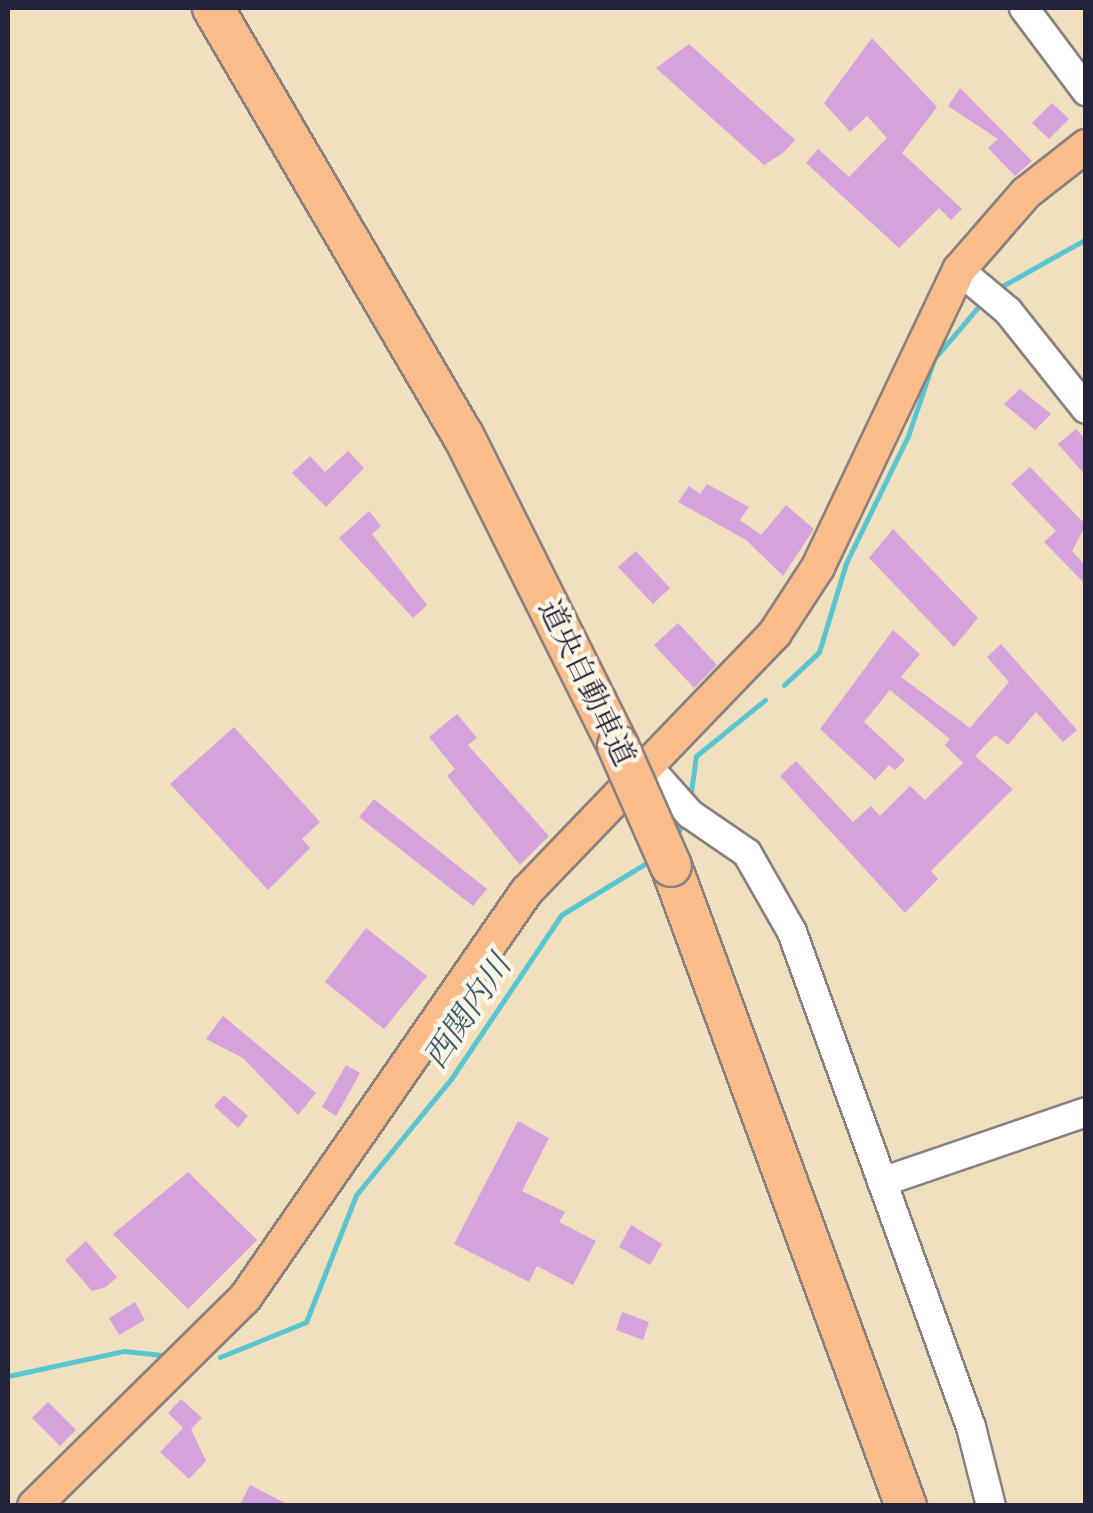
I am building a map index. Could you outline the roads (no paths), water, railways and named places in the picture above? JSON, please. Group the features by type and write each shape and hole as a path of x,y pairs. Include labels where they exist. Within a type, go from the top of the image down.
{"highway":[{"name":"道央自動車道","path":"214,9 463,434 634,757 906,1506"},
{"name":"道央自動車道","path":"870,1402 892,1506"}],"main road":[{"path":"34,1506 245,1298 527,891 634,757 775,633 818,568 959,270 1026,193 1086,146"}],"street":[{"path":"1024,8 1086,91"},
{"path":"959,270 1008,311 1086,409"},
{"path":"634,757 684,808 748,852 766,878 882,1182 990,1506"},
{"path":"882,1182 1086,1112"}],"waterway":[{"name":"西関内川","path":"997,289 1086,239"},
{"name":"西関内川","path":"784,685 819,652 846,563 908,436 934,359 979,306"},
{"name":"西関内川","path":"690,799 696,756 765,700"},
{"name":"西関内川","path":"675,840 684,819"},
{"name":"西関内川","path":"220,1357 306,1322 356,1195 451,1079 561,915 651,860"},
{"name":"西関内川","path":"8,1376 124,1351 162,1355"}]}
